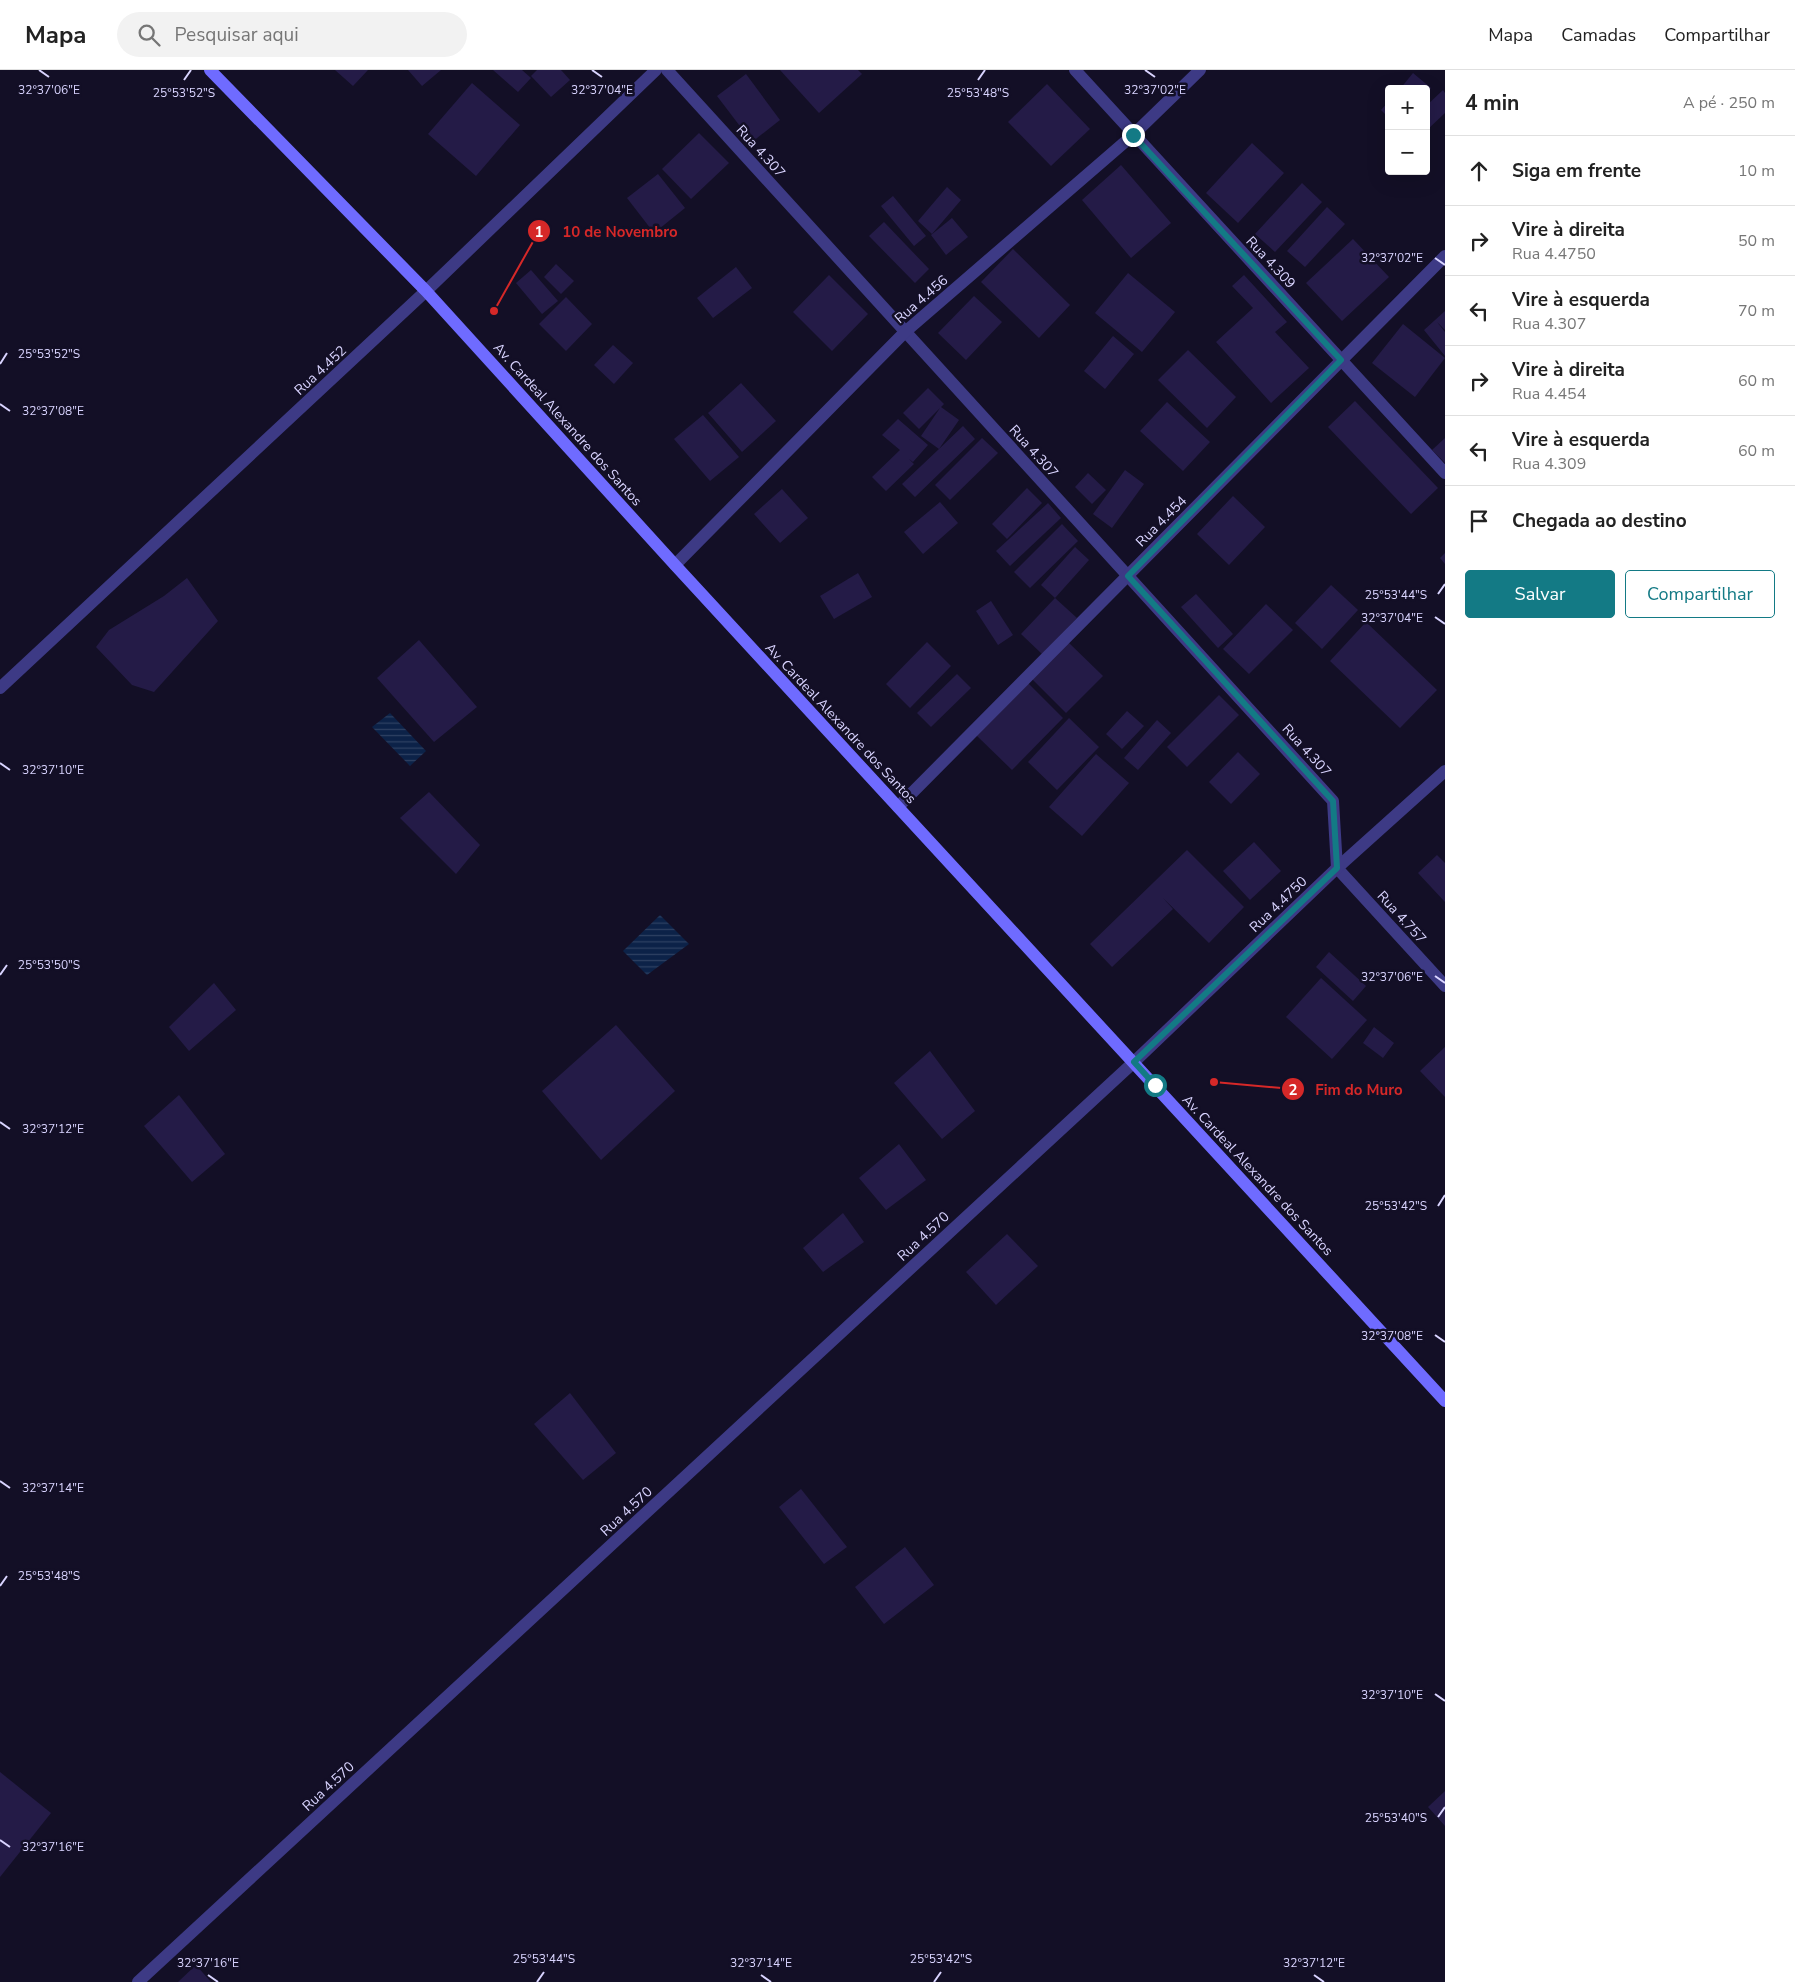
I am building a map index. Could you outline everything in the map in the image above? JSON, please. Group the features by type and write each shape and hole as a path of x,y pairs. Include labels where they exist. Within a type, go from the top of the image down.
{"main road":[{"name":"Av. Cardeal Alexandre dos Santos","path":"210,70 426,291 675,565 1445,1401"}],"street":[{"name":"Rua 4.452","path":"0,688 426,291 656,70"},
{"name":"Rua 4.307","path":"667,70 1333,801 1337,868"},
{"name":"Rua 4.309","path":"1075,70 1445,473"},
{"name":"Rua 4.456","path":"675,565 905,332 1133,135 1200,70"},
{"name":"Rua 4.454","path":"898,807 1445,256"},
{"name":"Rua 4.4750","path":"1134,1062 1337,868 1445,771"},
{"name":"Rua 4.757","path":"1337,868 1445,986"},
{"name":"Rua 4.570","path":"138,1982 1134,1062"}],"water":[{"path":"390,713 426,751 410,766 372,727"},
{"path":"660,915 689,944 647,975 623,951"}],"building":[{"path":"335,70 368,70 353,86"},
{"path":"408,70 441,70 422,86"},
{"path":"493,70 522,70 531,78 518,92"},
{"path":"537,70 561,70 570,80 551,97 531,76"},
{"path":"780,70 858,70 862,74 819,113"},
{"path":"1413,73 1427,85 1403,85"},
{"path":"746,74 780,120 752,142 717,96"},
{"path":"472,83 520,125 476,176 428,134"},
{"path":"1047,84 1090,129 1051,166 1008,122"},
{"path":"1443,90 1445,93 1445,113 1430,127 1430,102"},
{"path":"1385,106 1385,114 1381,110"},
{"path":"699,133 729,163 691,199 662,169"},
{"path":"1252,143 1284,173 1238,223 1206,193"},
{"path":"1121,165 1171,223 1131,258 1082,200"},
{"path":"658,174 685,208 654,233 627,198"},
{"path":"1302,183 1322,202 1275,252 1255,234"},
{"path":"947,187 961,200 932,234 918,221"},
{"path":"893,196 926,236 914,246 881,206"},
{"path":"1327,207 1345,224 1305,267 1287,251"},
{"path":"952,218 968,237 946,255 931,235"},
{"path":"884,222 929,269 915,283 869,236"},
{"path":"1353,239 1389,277 1342,321 1306,283"},
{"path":"1013,249 1070,305 1039,338 981,282"},
{"path":"556,264 574,281 561,294 544,277"},
{"path":"736,267 752,288 713,318 697,298"},
{"path":"531,270 558,301 542,314 516,283"},
{"path":"1128,273 1175,312 1142,352 1095,313"},
{"path":"829,275 868,314 832,351 793,312"},
{"path":"1244,275 1287,322 1275,332 1309,368 1271,403 1216,342 1253,308 1232,286"},
{"path":"974,296 1002,322 966,360 938,333"},
{"path":"566,297 592,324 566,351 539,324"},
{"path":"1445,311 1445,330 1437,322 1445,332 1445,356 1424,330"},
{"path":"1403,324 1445,358 1415,397 1372,363"},
{"path":"1113,336 1134,354 1105,389 1084,371"},
{"path":"613,345 633,363 614,384 594,365"},
{"path":"1188,350 1236,397 1207,428 1158,380"},
{"path":"741,383 776,421 742,452 708,413"},
{"path":"928,388 944,404 941,407 959,420 939,449 921,436 940,408 919,429 903,413"},
{"path":"1355,401 1438,488 1411,514 1328,427"},
{"path":"1167,402 1210,442 1183,471 1140,431"},
{"path":"703,415 739,457 710,481 674,439"},
{"path":"898,419 928,445 913,462 909,459 914,464 886,491 872,477 900,450 882,435"},
{"path":"963,426 975,439 915,497 902,484"},
{"path":"982,438 998,453 950,500 935,485"},
{"path":"1445,438 1445,463 1432,450"},
{"path":"1125,470 1144,484 1112,528 1093,514"},
{"path":"1088,473 1106,490 1092,504 1075,487"},
{"path":"1027,488 1042,503 1007,539 992,524"},
{"path":"782,489 808,518 780,543 754,514"},
{"path":"1233,496 1265,527 1229,565 1197,534"},
{"path":"940,502 958,523 923,554 904,532"},
{"path":"1048,503 1061,518 1010,566 996,551"},
{"path":"1062,524 1078,541 1030,588 1014,572"},
{"path":"1075,547 1089,560 1055,598 1041,585"},
{"path":"1445,553 1445,564 1440,558"},
{"path":"858,573 872,597 834,619 820,596"},
{"path":"187,578 218,621 154,692 132,685 96,647 109,630 164,596"},
{"path":"1331,585 1358,610 1322,649 1295,623"},
{"path":"1196,594 1233,634 1218,648 1181,607"},
{"path":"1055,598 1077,618 1042,654 1021,634"},
{"path":"991,601 1013,635 998,645 976,611"},
{"path":"1266,604 1293,630 1249,674 1223,649"},
{"path":"1366,622 1437,690 1400,728 1330,661"},
{"path":"419,640 477,707 434,742 377,678"},
{"path":"1067,641 1103,676 1066,713 1031,678"},
{"path":"927,642 951,666 910,708 886,684"},
{"path":"957,674 971,688 931,727 917,713"},
{"path":"1028,683 1063,718 1012,770 976,735"},
{"path":"1219,695 1239,715 1187,767 1167,747"},
{"path":"1127,711 1144,726 1122,749 1106,734"},
{"path":"1069,718 1099,747 1057,790 1028,762"},
{"path":"1157,720 1171,733 1138,770 1124,758"},
{"path":"1238,752 1260,774 1231,804 1209,782"},
{"path":"1096,754 1129,783 1082,836 1049,807"},
{"path":"429,792 480,845 456,874 400,818"},
{"path":"1254,842 1281,871 1250,900 1223,871"},
{"path":"1187,850 1244,907 1209,943 1163,898 1173,909 1112,967 1090,944"},
{"path":"1437,855 1445,863 1445,902 1418,873"},
{"path":"1329,952 1366,986 1353,1001 1316,967"},
{"path":"1321,978 1367,1020 1332,1059 1286,1017"},
{"path":"214,983 236,1010 189,1051 169,1027"},
{"path":"616,1025 675,1091 601,1160 542,1091"},
{"path":"1374,1027 1394,1043 1383,1058 1363,1043"},
{"path":"1445,1047 1445,1097 1420,1071"},
{"path":"930,1051 975,1111 942,1139 894,1083"},
{"path":"179,1095 225,1154 192,1182 144,1126"},
{"path":"899,1144 926,1180 886,1210 859,1178"},
{"path":"843,1213 864,1242 823,1272 803,1248"},
{"path":"1007,1234 1038,1266 996,1305 966,1272"},
{"path":"570,1393 616,1453 583,1480 534,1424"},
{"path":"801,1489 847,1547 824,1564 779,1507"},
{"path":"905,1547 934,1585 884,1624 855,1587"},
{"path":"0,1772 51,1813 0,1877"},
{"path":"1445,1791 1445,1826 1428,1807"},
{"path":"196,1965 211,1982 178,1982"}],"place":[{"name":"10 de Novembro","path":"494,311"},
{"name":"Fim do Muro","path":"1214,1082"}],"route":[{"path":"1133,135 1341,360 1128,576 1333,801 1337,868 1134,1062 1155,1085"}]}
